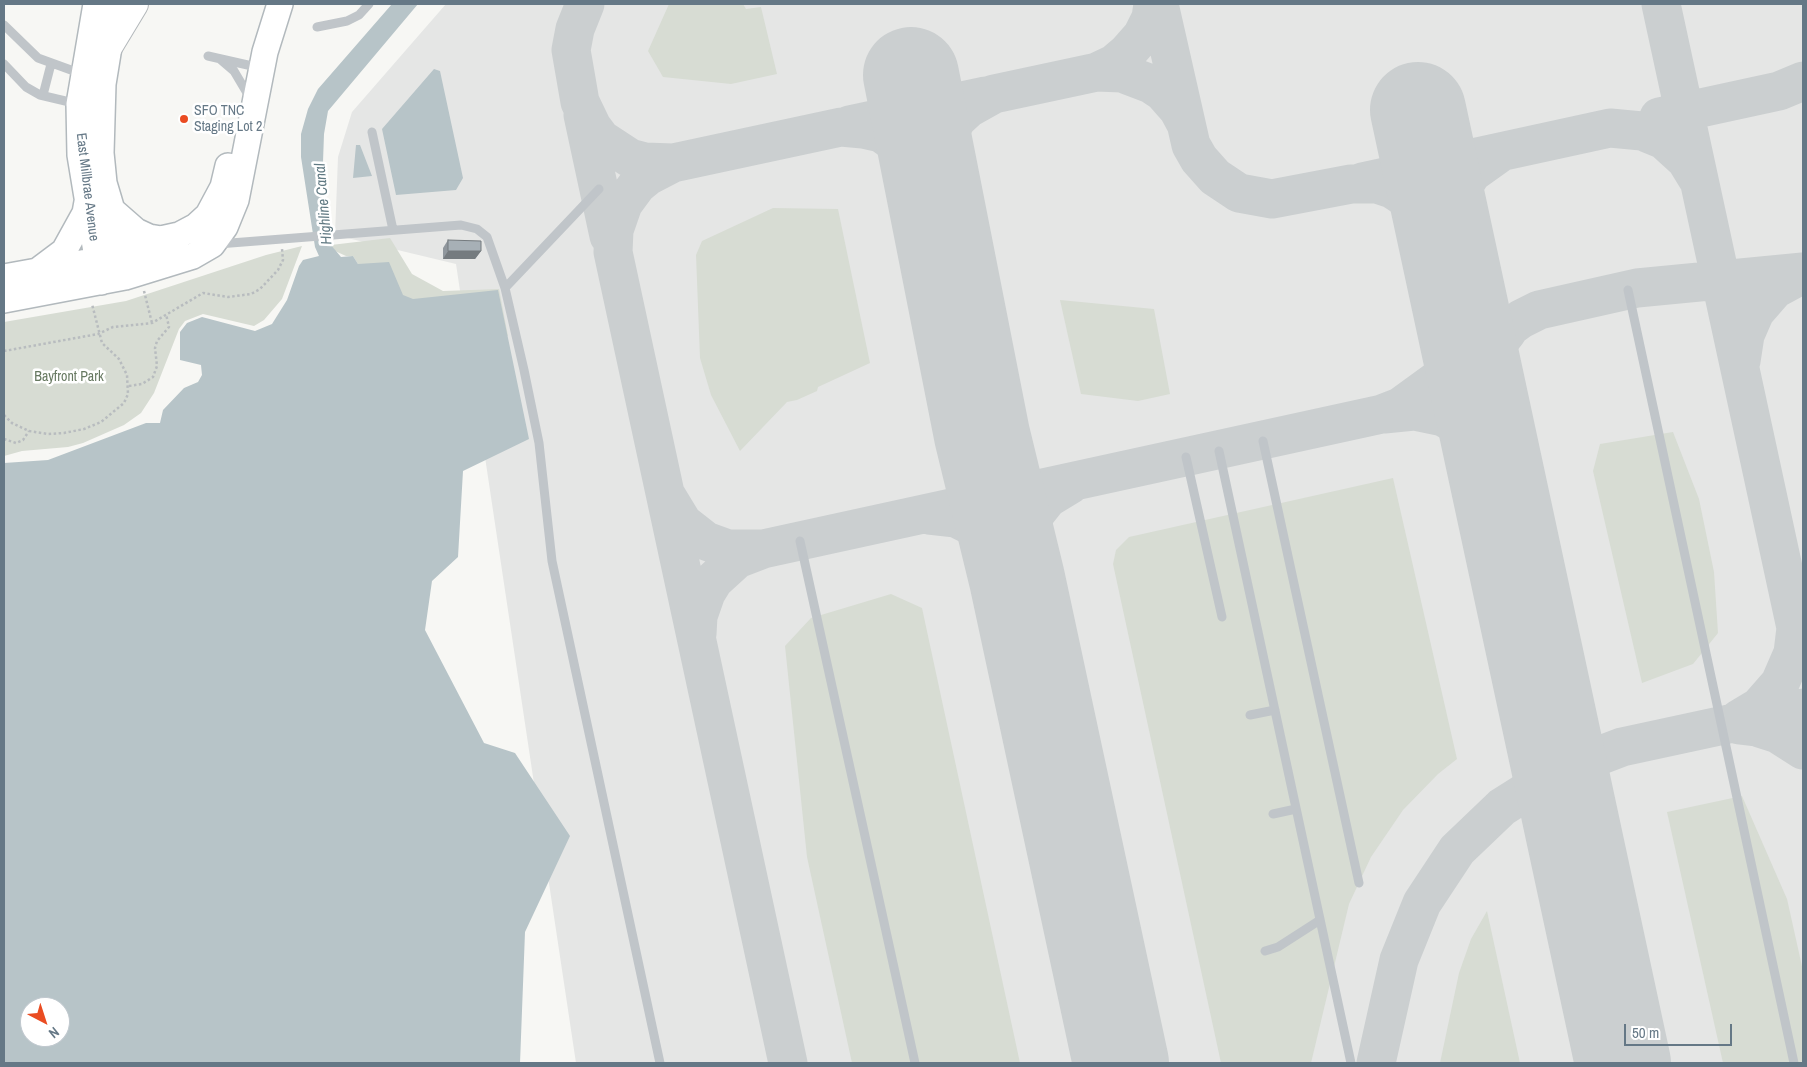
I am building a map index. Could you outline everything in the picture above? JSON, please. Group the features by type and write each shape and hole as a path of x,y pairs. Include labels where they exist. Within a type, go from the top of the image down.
{"highway":[{"path":"108,47 134,4"}],"main road":[{"name":"East Millbrae Avenue","path":"96,4 82,74 79,104 80,155 88,195 117,273"},
{"name":"East Millbrae Avenue","path":"116,4 108,47 100,118 102,163 112,210 117,273"},
{"path":"4,300 193,256 212,244 224,227 236,200 261,68 280,4"},
{"path":"82,74 96,89 100,118"},
{"path":"112,210 136,231 148,237 161,239 179,235 196,226 208,215 221,192 233,140 241,123 254,108"},
{"path":"11,276 41,269 64,251 85,213 88,195"},
{"path":"11,276 117,273"}],"lane":[{"path":"317,26 347,21 359,15 369,4"},
{"path":"4,26 38,58 82,74"},
{"path":"208,56 261,68"},
{"path":"220,59 239,79 254,108"},
{"path":"4,64 26,87 42,96 79,104"},
{"path":"42,96 51,64"},
{"path":"372,132 393,230"},
{"path":"505,288 599,189"},
{"path":"212,244 311,238 461,225 477,229 486,237 505,288 539,443 552,561 660,1063"},
{"path":"1628,290 1794,1063"},
{"path":"1264,441 1359,883"},
{"path":"1219,451 1351,1063"},
{"path":"1186,458 1222,617"},
{"path":"800,541 915,1063"},
{"path":"1250,715 1275,710"},
{"path":"1273,814 1296,809"},
{"path":"1265,951 1278,947 1320,920"}],"path":[{"path":"4,351 98,334 113,326 152,323 203,293 238,297 260,289 278,270 283,260 282,249"},
{"path":"117,273 152,323"},
{"path":"4,415 12,423 29,431 48,434 84,429 101,422 124,403 129,386 124,366 102,343 98,334 92,304"},
{"path":"129,386 142,384 153,377 157,366 155,355 157,341 169,327 166,314"},
{"path":"4,439 16,443 23,440 29,431"}],"shaded area":[{"path":"446,4 1803,4 1803,1063 576,1063 456,264 335,235 338,157 352,112"}],"green space":[{"path":"669,4 743,4 746,9 761,7 777,74 731,84 663,77 648,51"},
{"path":"773,208 838,209 870,363 818,387 817,391 797,400 787,402 740,451 711,395 700,358 696,255 702,241"},
{"path":"390,238 412,274 443,291 499,289 508,336 410,309 358,264 353,256 346,256 335,251 331,245"},
{"name":"Bayfront Park","path":"302,246 282,299 264,320 254,326 203,314 185,321 179,329 154,393 141,413 124,425 83,443 68,447 22,451 4,456 4,322 126,301 266,255"},
{"path":"1060,300 1154,309 1170,394 1138,401 1081,394"},
{"path":"1673,432 1699,499 1714,572 1718,633 1693,664 1642,683 1593,471 1600,444"},
{"path":"1393,478 1457,759 1438,774 1403,810 1371,857 1349,904 1311,1063 1221,1063 1113,564 1116,550 1129,537"},
{"path":"891,594 922,608 1020,1063 852,1063 807,857 785,646 811,618"},
{"path":"1742,796 1787,899 1803,971 1803,1063 1723,1063 1667,812"},
{"path":"1487,911 1520,1063 1440,1063 1459,973 1471,939"}],"water":[{"name":"Highline Canal","path":"392,4 418,4 328,111 324,134 323,162 327,222 331,245 341,257 353,256 358,264 389,262 403,295 413,299 498,290 529,439 463,471 458,557 432,581 425,630 484,743 515,753 570,836 525,932 520,1063 4,1063 4,463 48,460 146,423 160,423 163,410 184,388 198,382 202,375 201,365 180,360 180,332 187,323 202,317 255,331 272,324 287,300 303,260 319,256 315,247 301,157 301,134 308,109 318,89"},
{"path":"434,69 440,71 463,178 456,190 396,195 382,129"},
{"path":"356,145 360,145 372,176 353,178"}],"building":[{"path":"448,240 481,241 481,251 448,251"}],"taxiway":[{"path":"585,4 575,29 571,50 580,102 592,127 601,139 630,158 645,162 673,163 841,127 863,129 881,133 901,147 933,187"},
{"path":"933,187 938,157 943,142 957,119 969,108 994,94 1097,72 1114,64 1142,36 1151,18 1153,4"},
{"path":"1159,4 1191,145 1199,159 1215,177 1239,193 1272,199 1351,184 1377,184 1392,189 1421,208 1431,220 1447,254"},
{"path":"1661,4 1803,660"},
{"path":"1097,72 1122,73 1151,84 1163,92 1178,109 1185,122"},
{"path":"1659,117 1779,91 1803,81"},
{"path":"849,125 985,96"},
{"path":"583,115 609,236"},
{"path":"1362,182 1610,128 1642,131 1664,140 1686,160 1697,178"},
{"path":"1447,254 1450,216 1454,200 1472,173 1500,153"},
{"path":"673,163 648,176 637,185 623,204 614,230 613,252 788,1063"},
{"path":"666,495 683,523 706,541 728,549 763,549 1382,414 1400,407 1521,319 1539,310 1637,288 1803,272"},
{"path":"1741,361 1745,335 1755,312 1775,289 1803,274"},
{"path":"1496,479 1494,456 1484,402 1484,378 1492,351 1507,332"},
{"path":"1384,414 1414,411 1443,417 1469,433 1480,448 1491,469"},
{"path":"1017,579 1021,544 1029,522 1048,498 1071,484"},
{"path":"929,515 956,518 982,531 999,548 1017,579"},
{"path":"697,634 698,616 706,593 714,580 737,559 763,549"},
{"path":"1739,719 1759,707 1780,683 1793,653 1796,628"},
{"path":"1376,1063 1399,960 1422,903 1457,850 1502,807 1559,771 1622,747 1803,708"},
{"path":"1739,725 1756,727 1778,734 1803,750"}],"runway":[{"path":"911,75 982,435 1017,579 1121,1063"},
{"path":"1418,110 1623,1063"}],"place":[{"name":"SFO TNC Staging Lot 2","path":"184,119"}]}
